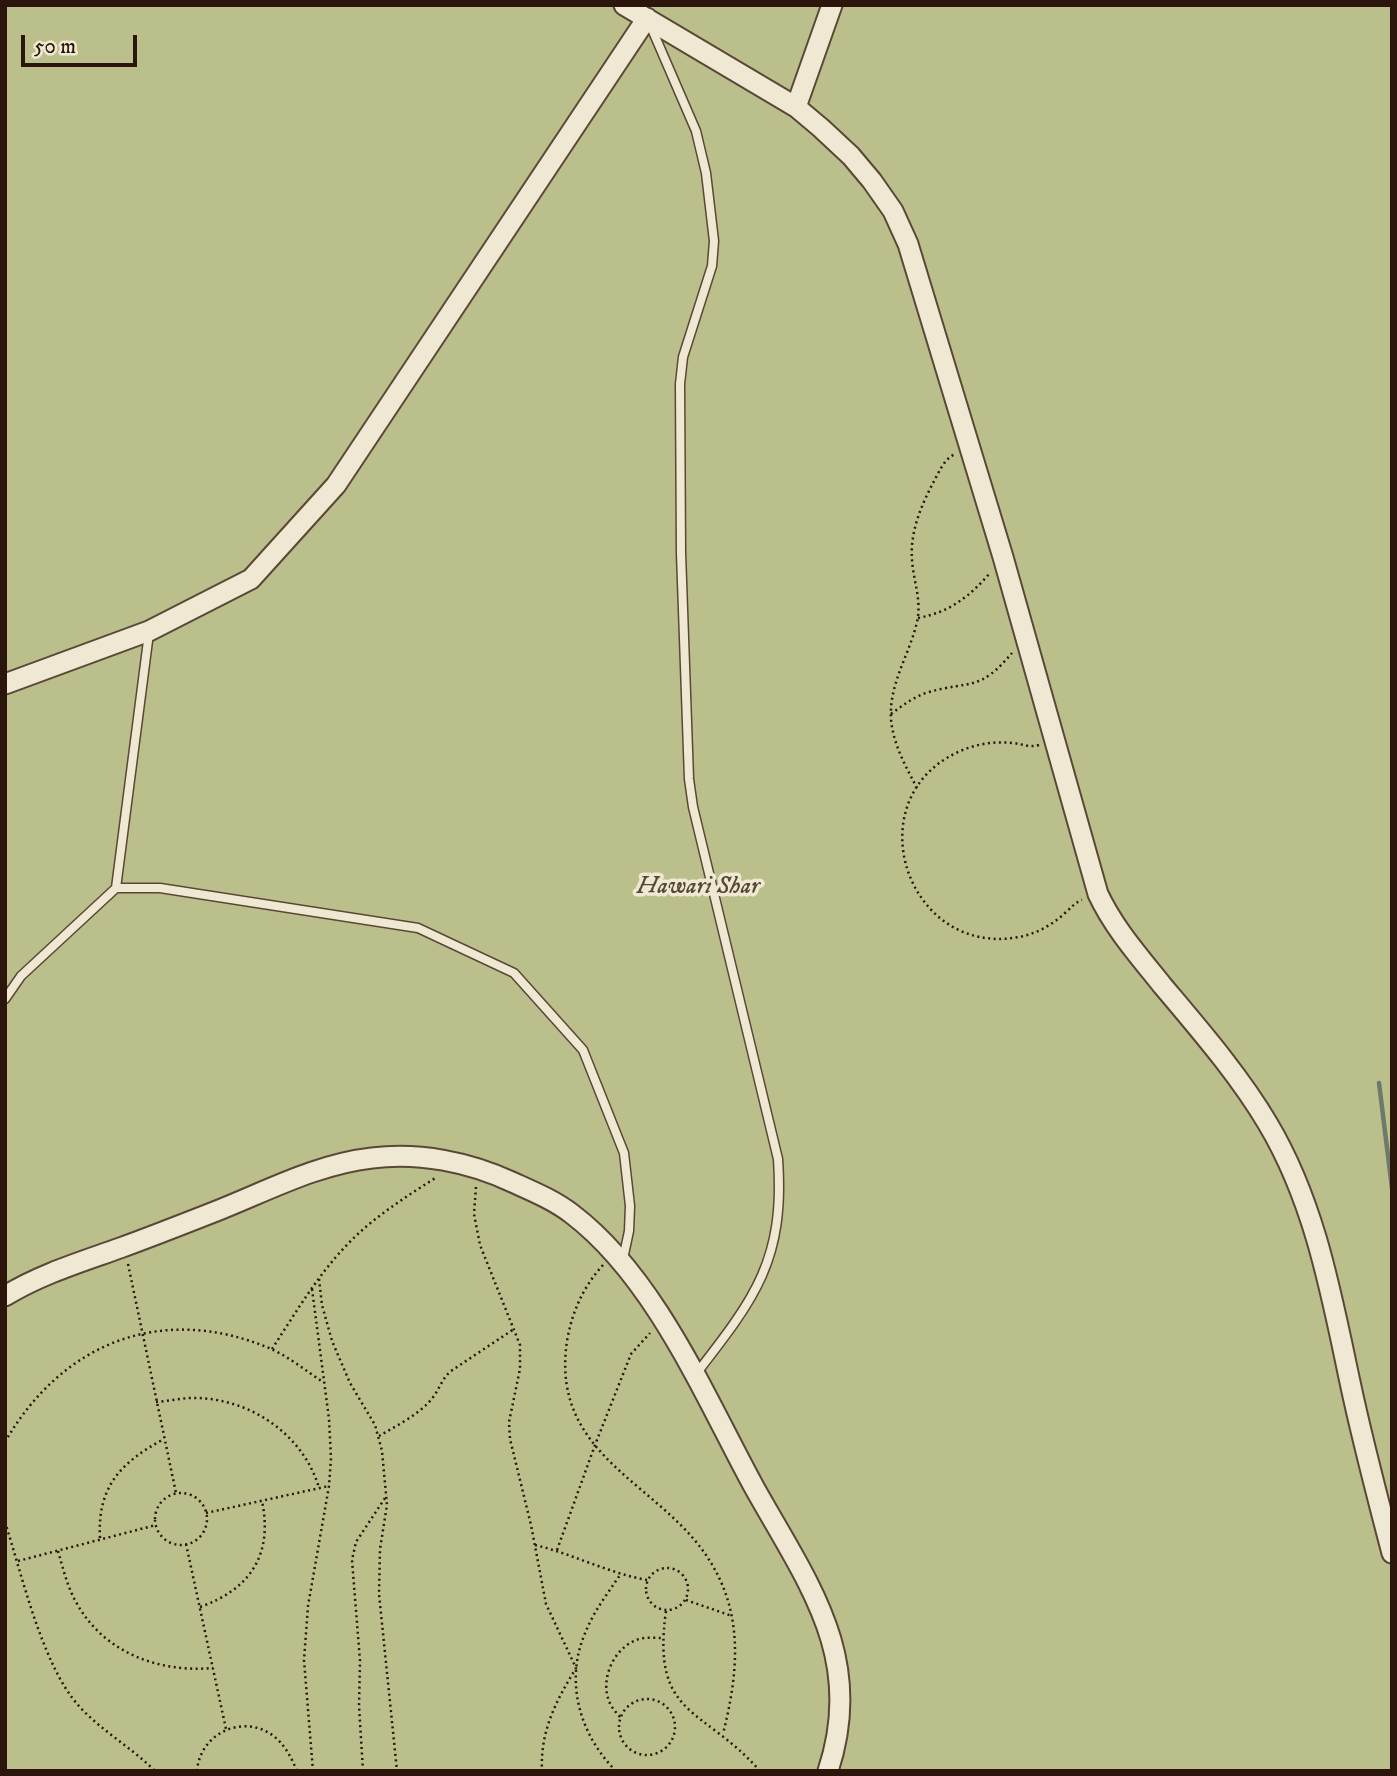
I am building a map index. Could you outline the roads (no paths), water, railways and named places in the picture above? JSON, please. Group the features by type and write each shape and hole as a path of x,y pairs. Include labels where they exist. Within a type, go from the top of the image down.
{"street":[{"path":"624,5 796,107 851,156 893,211 908,244 1003,557 1098,894 1109,918 1129,946 1250,1097 1268,1124 1295,1179 1316,1233 1371,1475 1392,1553"},
{"path":"796,107 832,5"},
{"path":"5,684 149,631 251,579 336,485 647,18"},
{"path":"5,1296 54,1272 301,1176 371,1158 403,1156 457,1163 502,1178 556,1204 588,1226 619,1257 662,1319 809,1584 831,1635 837,1664 840,1715 828,1771"}],"lane":[{"path":"647,18 696,131 706,173 714,241 712,266 683,357 680,384 682,580 690,788 778,1159 780,1193 772,1252 763,1276 747,1306 695,1376"},
{"path":"5,999 21,976 116,888 149,631"},
{"path":"116,888 160,888 418,928 513,973 583,1050 624,1153 630,1206 629,1231 619,1257"}],"waterway":[{"path":"1379,1083 1392,1188"}],"park label":[{"name":"Hawari Shar","path":"698,888"}]}
